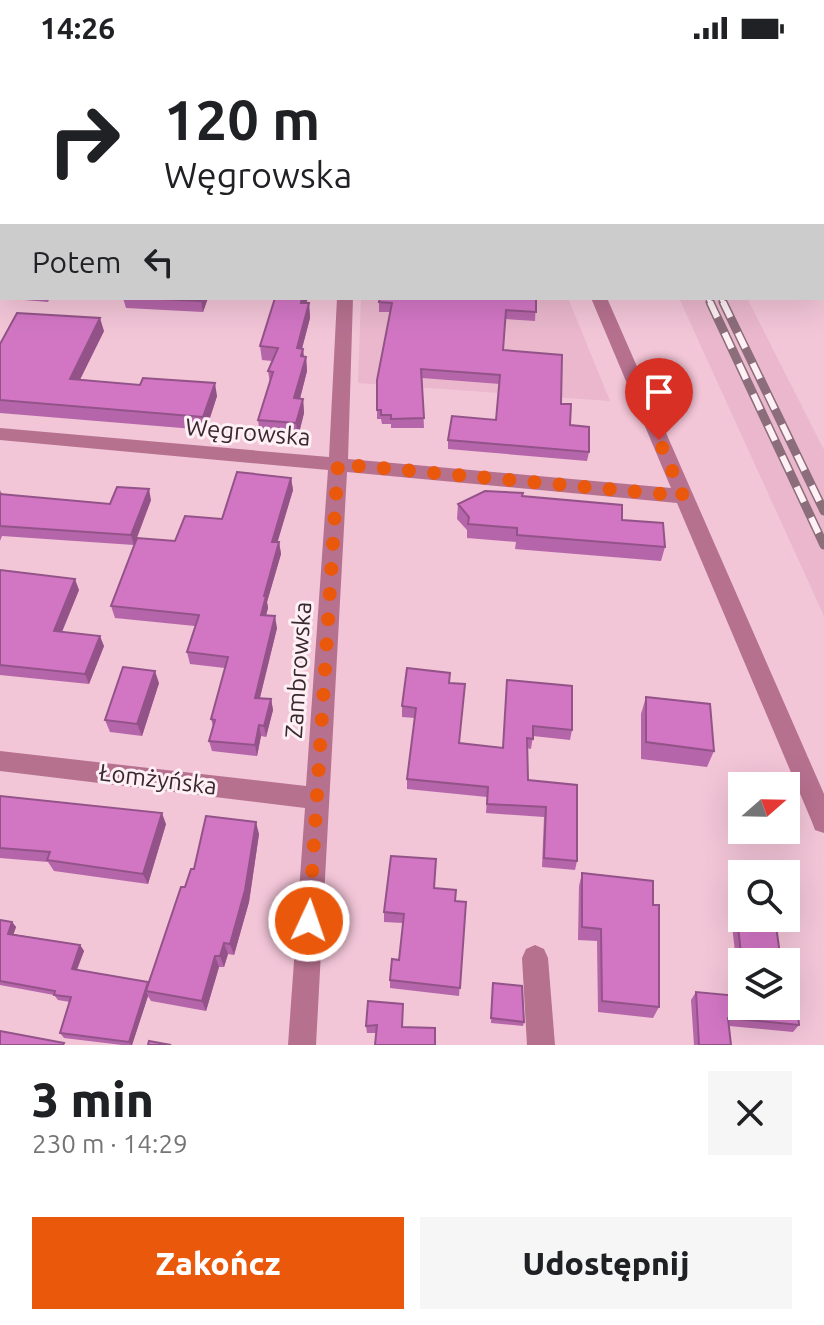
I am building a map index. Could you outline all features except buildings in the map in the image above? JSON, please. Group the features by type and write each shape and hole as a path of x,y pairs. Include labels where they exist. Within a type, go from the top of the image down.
{"street":[{"name":"Zambrowska","path":"302,1045 338,464 345,300"},
{"path":"600,300 824,822"},
{"name":"Węgrowska","path":"0,434 683,496"},
{"name":"Łomżyńska","path":"0,761 316,798"},
{"path":"535,958 541,1045"}],"shaded area":[{"path":"361,300 569,300 610,401 358,383"},
{"path":"680,300 748,300 824,450 824,616"}],"railway":[{"path":"710,302 824,545"},
{"path":"723,302 824,511"}],"route":[{"path":"309,921 338,464 683,496 659,440"}]}
